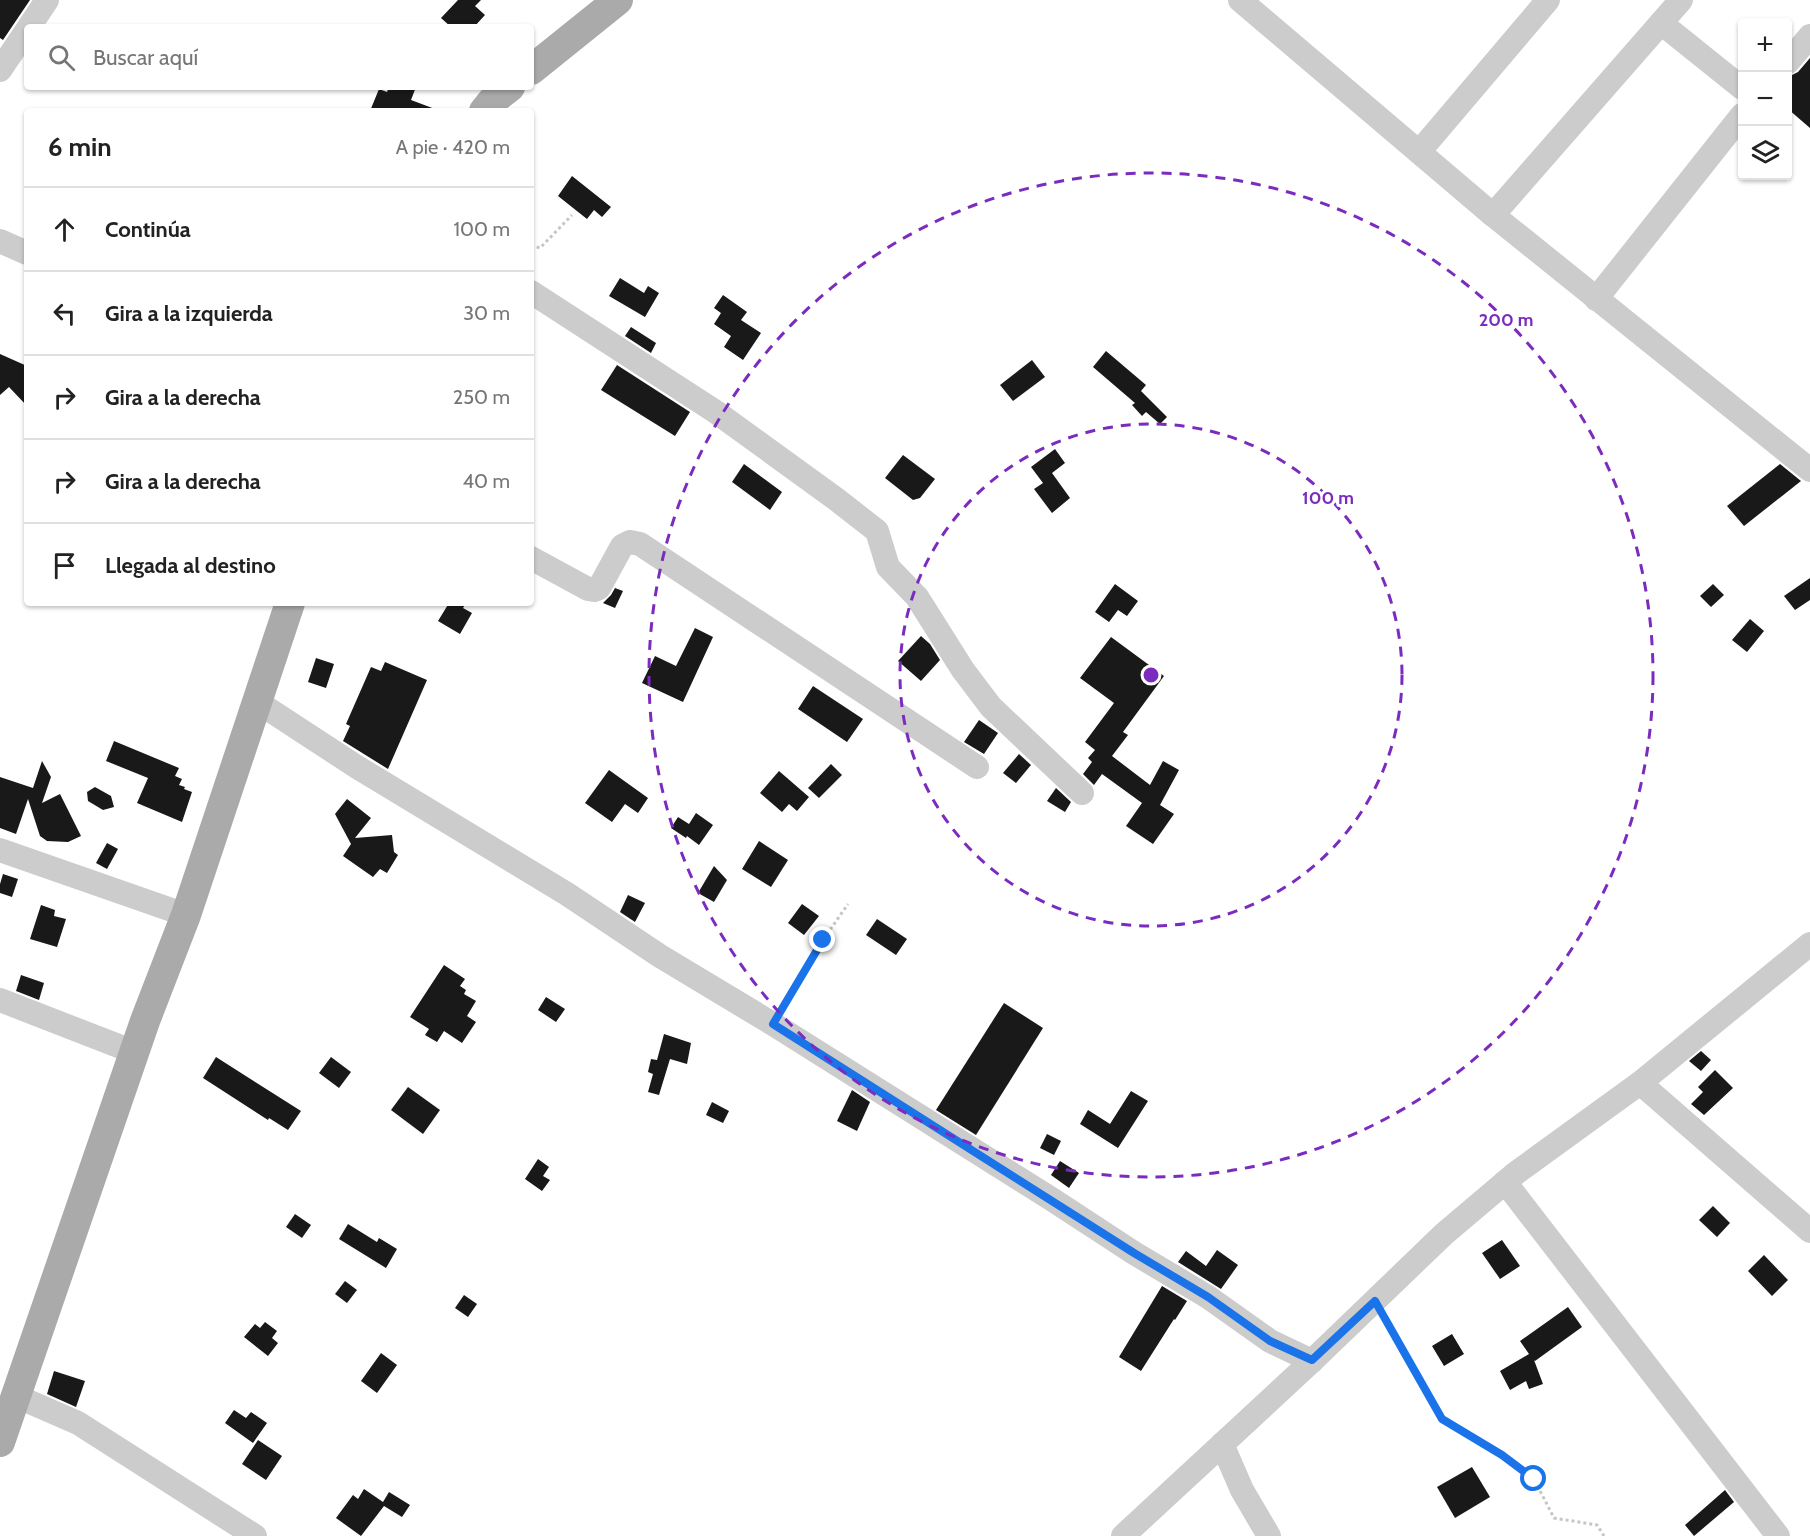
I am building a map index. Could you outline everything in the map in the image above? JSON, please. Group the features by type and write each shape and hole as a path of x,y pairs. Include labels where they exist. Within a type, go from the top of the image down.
{"main road":[{"path":"534,68 618,0"},
{"path":"486,108 506,90"},
{"path":"1,1435 134,1052 186,915 289,606"}],"street":[{"path":"31,24 47,0"},
{"path":"1240,0 1493,215 1810,470"},
{"path":"1419,152 1548,0"},
{"path":"1493,215 1681,0"},
{"path":"1661,23 1738,84"},
{"path":"0,70 24,34"},
{"path":"1792,57 1810,36"},
{"path":"1596,299 1738,121"},
{"path":"0,241 24,252"},
{"path":"534,294 716,412 877,531 888,567 917,597 963,670 991,706 1082,793"},
{"path":"534,560 588,590 594,590 599,588 622,546 630,542 640,544 977,767"},
{"path":"256,701 357,767 567,894 660,956 773,1024 1134,1253 1208,1297 1270,1341 1312,1360"},
{"path":"0,850 186,915"},
{"path":"1123,1536 1444,1234 1505,1182 1641,1083 1810,944"},
{"path":"0,1000 134,1052"},
{"path":"1641,1083 1810,1231"},
{"path":"1505,1182 1778,1536"},
{"path":"16,1396 78,1423 255,1536"},
{"path":"1222,1444 1242,1490 1269,1536"}],"path":[{"path":"534,246 540,248 572,215"},
{"path":"773,1024 823,940 848,904"},
{"path":"1375,1301 1442,1419 1502,1455 1534,1479 1554,1518 1597,1525 1604,1536"}],"building":[{"path":"0,0 30,0 3,40 0,38"},
{"path":"458,0 481,0 475,6 485,15 477,24 448,24 441,18"},
{"path":"1810,58 1810,128 1792,112 1792,75 1798,72"},
{"path":"379,90 387,92 388,90 415,90 411,100 432,108 371,108"},
{"path":"572,176 611,207 602,217 594,210 587,219 558,196"},
{"path":"620,278 644,293 648,286 659,293 645,317 609,296"},
{"path":"723,295 747,312 741,320 761,333 743,360 724,347 731,336 714,324 721,313 714,308"},
{"path":"631,327 656,343 651,353 625,336"},
{"path":"1106,351 1146,385 1141,391 1167,417 1160,424 1146,412 1142,416 1132,405 1135,403 1093,367"},
{"path":"0,354 24,365 24,403 9,387 0,395"},
{"path":"1032,360 1045,377 1013,401 1000,385"},
{"path":"617,365 690,412 675,436 601,390"},
{"path":"1055,449 1065,463 1052,473 1070,498 1052,513 1034,489 1043,483 1031,467"},
{"path":"903,455 935,479 920,498 913,500 885,478"},
{"path":"744,464 782,492 770,510 732,482"},
{"path":"1780,464 1801,481 1744,526 1727,506"},
{"path":"1810,578 1810,600 1795,610 1784,596"},
{"path":"1115,584 1138,601 1127,616 1118,610 1109,622 1095,612"},
{"path":"1713,584 1724,595 1711,607 1700,596"},
{"path":"615,588 623,591 615,608 603,603"},
{"path":"447,606 464,606 463,608 472,613 460,634 438,621"},
{"path":"1750,619 1764,631 1747,652 1732,640"},
{"path":"695,628 713,637 683,702 642,683 655,656 676,666"},
{"path":"921,636 930,644 940,660 921,681 898,661"},
{"path":"1111,637 1164,676 1123,732 1128,735 1112,756 1150,785 1163,761 1179,770 1160,805 1174,814 1153,844 1126,826 1142,803 1102,774 1094,785 1083,774 1092,762 1088,758 1095,750 1085,742 1114,703 1080,678"},
{"path":"316,658 334,664 326,688 308,682"},
{"path":"385,662 427,680 388,769 343,741 350,726 346,724 371,667 381,671"},
{"path":"813,686 863,719 847,742 798,709"},
{"path":"979,720 998,733 984,754 964,742"},
{"path":"114,741 179,768 175,776 182,779 179,785 192,792 182,822 137,803 148,778 106,761"},
{"path":"1019,754 1031,765 1016,783 1003,773"},
{"path":"42,761 51,777 42,803 60,794 81,836 68,842 47,841 40,836 28,799 16,834 0,828 0,777 33,788"},
{"path":"831,764 842,775 819,798 808,788"},
{"path":"609,770 648,798 638,813 625,804 612,822 585,803"},
{"path":"779,771 809,797 797,811 789,804 782,812 760,793"},
{"path":"95,787 111,796 114,807 103,810 88,801 87,792"},
{"path":"1056,788 1071,802 1065,812 1047,801"},
{"path":"347,799 371,818 355,838 392,835 394,852 398,855 387,873 380,869 373,877 343,856 351,844 335,814"},
{"path":"696,813 713,825 699,845 671,828 678,817 689,824"},
{"path":"759,841 788,860 771,887 742,869"},
{"path":"107,843 118,849 107,869 96,863"},
{"path":"714,866 727,880 714,902 698,893"},
{"path":"3,874 18,879 12,897 0,893"},
{"path":"628,895 645,903 635,922 620,912"},
{"path":"802,904 819,916 804,935 788,923"},
{"path":"41,905 55,910 54,916 66,919 57,947 30,939"},
{"path":"877,919 907,939 896,955 866,935"},
{"path":"444,965 465,979 460,986 466,990 464,994 476,1001 467,1016 476,1022 462,1043 444,1031 437,1042 425,1035 429,1029 410,1017"},
{"path":"21,975 44,983 39,1000 16,991"},
{"path":"546,997 565,1009 556,1022 538,1010"},
{"path":"1004,1003 1043,1028 976,1135 936,1110"},
{"path":"664,1034 691,1043 687,1064 670,1059 659,1095 648,1092 653,1074 648,1072 651,1059 657,1060"},
{"path":"1701,1051 1711,1060 1701,1071 1689,1061"},
{"path":"216,1057 301,1111 288,1130 269,1118 268,1120 203,1078"},
{"path":"331,1057 351,1072 339,1088 319,1073"},
{"path":"1715,1070 1733,1088 1704,1115 1691,1104 1703,1092 1698,1087"},
{"path":"408,1087 440,1110 423,1134 391,1110"},
{"path":"852,1090 870,1102 857,1131 837,1121"},
{"path":"1131,1091 1148,1101 1118,1148 1080,1124 1088,1110 1110,1124"},
{"path":"712,1102 729,1111 723,1123 706,1115"},
{"path":"1047,1134 1061,1141 1054,1155 1040,1148"},
{"path":"538,1159 549,1167 543,1176 550,1180 542,1191 525,1179"},
{"path":"1060,1161 1079,1173 1069,1188 1051,1175"},
{"path":"1713,1206 1730,1223 1717,1237 1699,1220"},
{"path":"295,1214 311,1225 302,1238 286,1227"},
{"path":"348,1224 377,1242 379,1238 397,1249 386,1268 339,1239"},
{"path":"1502,1240 1520,1266 1500,1279 1482,1253"},
{"path":"1217,1250 1238,1265 1221,1289 1178,1262 1186,1251 1206,1266"},
{"path":"1764,1255 1788,1280 1772,1296 1748,1271"},
{"path":"345,1281 357,1290 347,1303 335,1294"},
{"path":"1162,1286 1187,1301 1141,1371 1119,1357"},
{"path":"464,1295 477,1304 468,1317 455,1308"},
{"path":"1568,1307 1582,1327 1534,1360 1543,1384 1529,1389 1526,1381 1510,1390 1500,1371 1529,1354 1520,1341"},
{"path":"265,1322 277,1331 272,1338 278,1343 268,1356 244,1337 255,1324 260,1328"},
{"path":"1452,1334 1464,1354 1444,1366 1432,1346"},
{"path":"381,1353 397,1365 377,1393 361,1381"},
{"path":"54,1371 85,1381 76,1407 47,1394"},
{"path":"234,1410 246,1418 251,1412 267,1423 253,1443 225,1423"},
{"path":"258,1440 282,1456 266,1480 242,1464"},
{"path":"1472,1467 1490,1497 1455,1518 1437,1487"},
{"path":"364,1489 383,1502 389,1492 410,1505 402,1517 384,1506 361,1536 336,1518 353,1495 358,1499"},
{"path":"1725,1490 1734,1502 1694,1536 1685,1525"}],"route":[{"path":"823,940 773,1024 1134,1253 1208,1297 1270,1341 1312,1360 1375,1301 1442,1419 1502,1455 1534,1479"}]}
